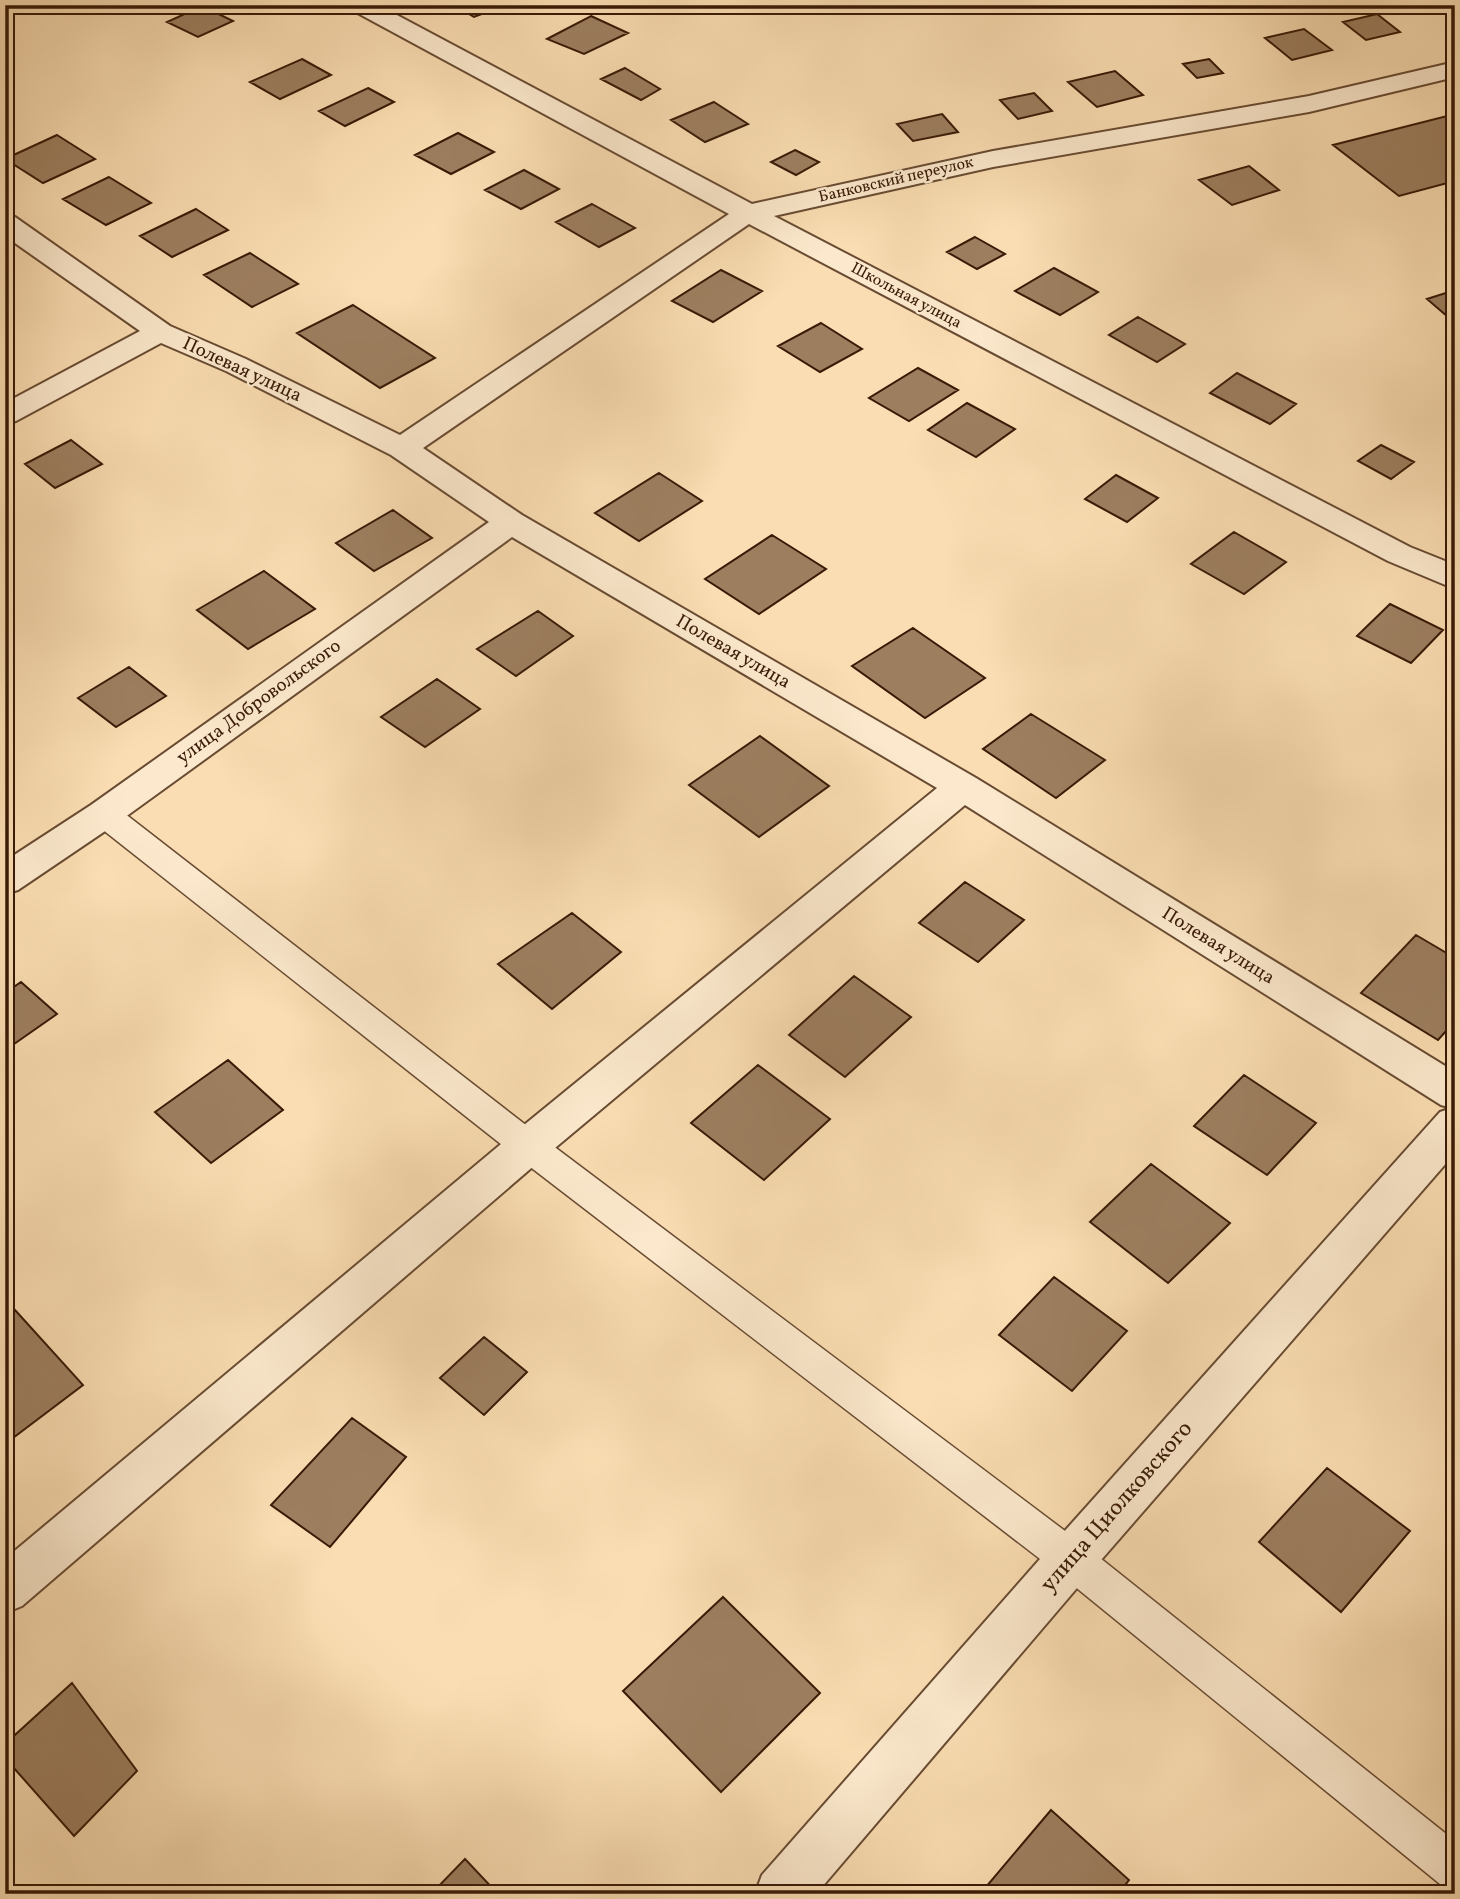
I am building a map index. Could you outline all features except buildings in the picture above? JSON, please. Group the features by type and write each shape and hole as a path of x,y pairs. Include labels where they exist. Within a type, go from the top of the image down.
{"street":[{"name":"Школьная улица","path":"360,5 748,213 1387,548 1455,578"},
{"name":"Банковский переулок","path":"402,448 748,213 993,159 1309,104 1455,69"},
{"name":"Полевая улица","path":"5,223 160,331 236,365 402,448 511,522 963,787 1455,1093"},
{"path":"5,415 160,331"},
{"name":"улица Добровольского","path":"5,880 104,814 511,522"},
{"path":"5,1590 528,1146 963,787"},
{"name":"улица Циолковского","path":"781,1894 1071,1559 1455,1124"}],"lane":[{"path":"104,814 528,1146 1071,1559 1455,1869"}]}
